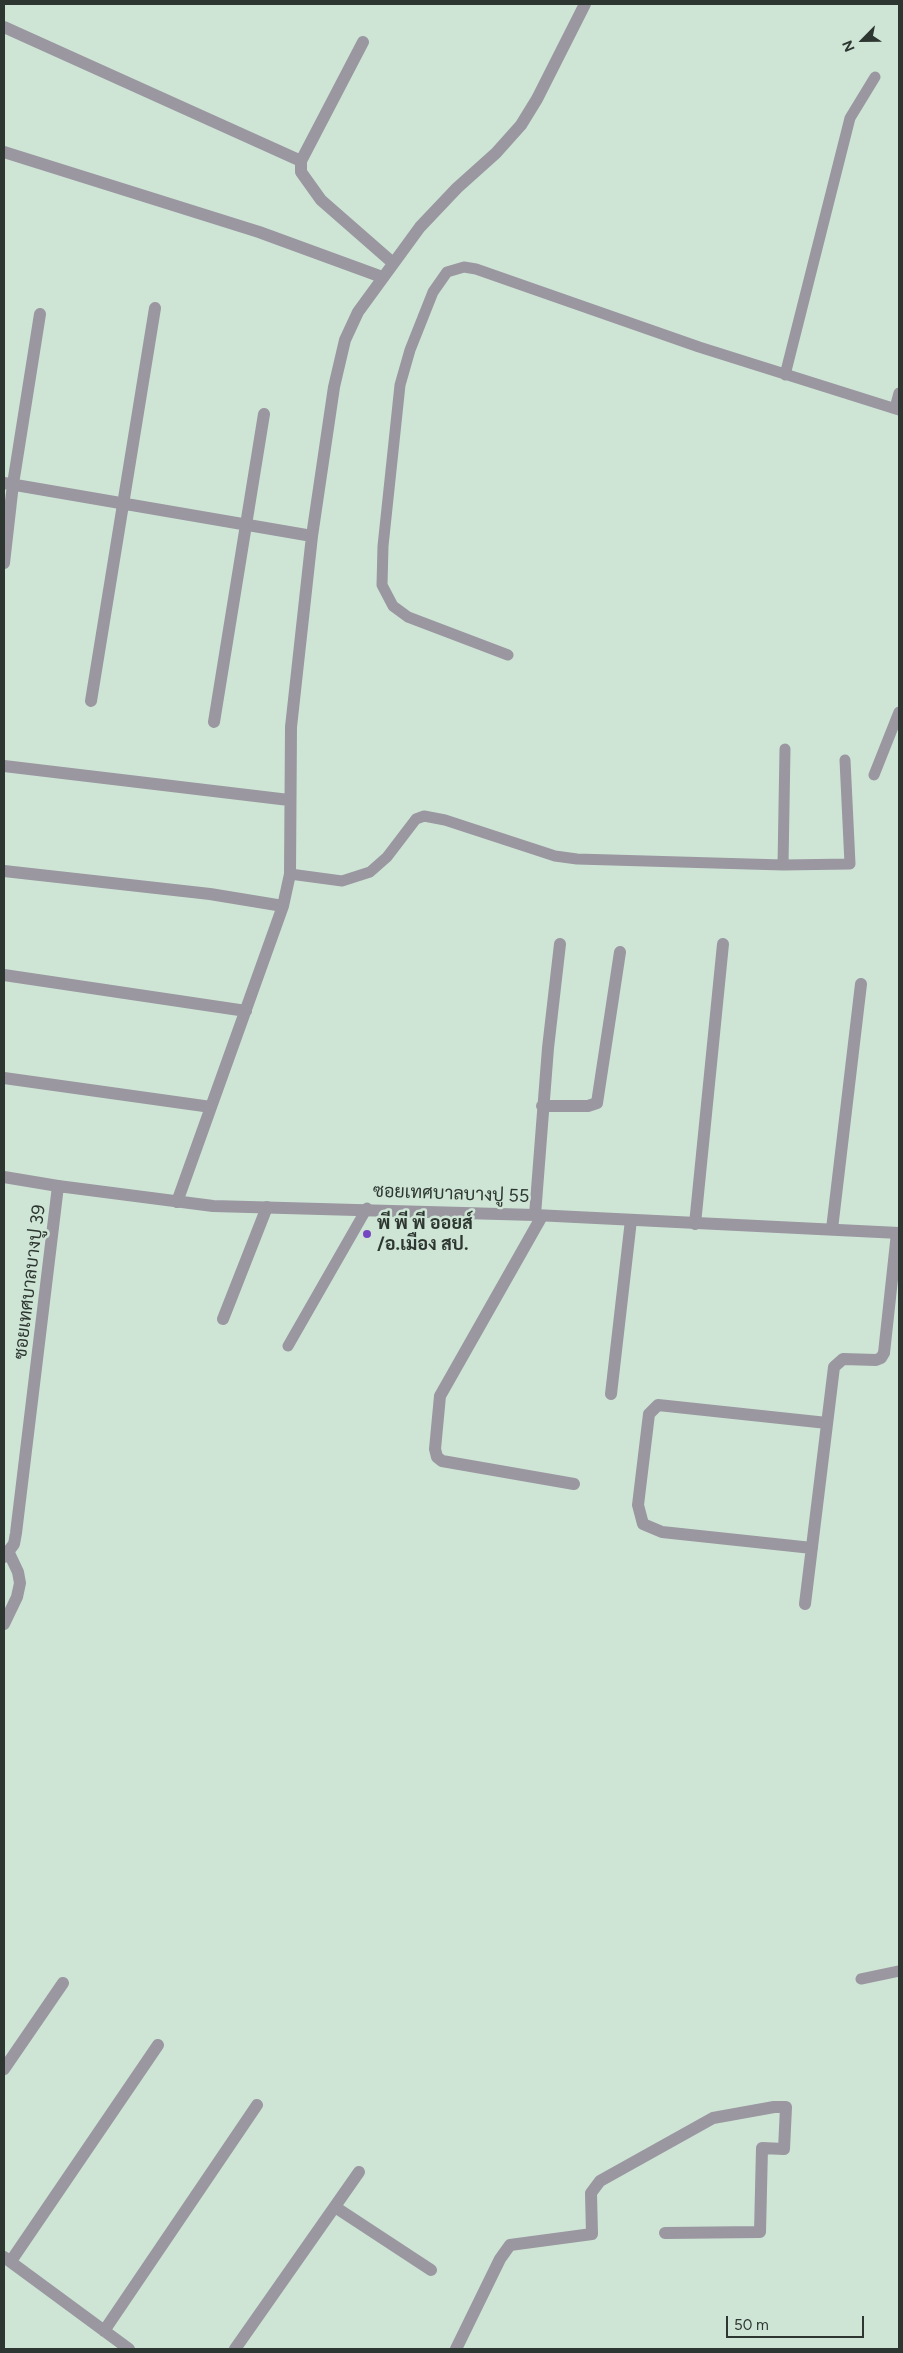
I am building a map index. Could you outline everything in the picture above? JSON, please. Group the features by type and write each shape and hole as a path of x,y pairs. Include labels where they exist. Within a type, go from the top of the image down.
{"street":[{"path":"177,1202 283,906 290,874 292,852 289,800 291,727 312,536 334,387 345,340 358,312 382,276 420,227 457,188 496,153 521,125 537,99 585,4"},
{"path":"4,27 301,161"},
{"path":"363,42 301,161 301,172 321,200 393,263"},
{"path":"4,152 259,232 382,276"},
{"path":"91,701 156,308"},
{"path":"4,562 8,483 40,314"},
{"path":"214,722 264,414"},
{"path":"8,483 124,505 312,536"},
{"path":"4,766 289,800"},
{"path":"4,871 210,894 283,906"},
{"path":"560,944 542,1106 539,1215 440,1396 435,1449 437,1457 442,1461 574,1484"},
{"path":"695,1224 723,944"},
{"path":"542,1106 588,1106 597,1102 620,952"},
{"path":"4,975 246,1011"},
{"path":"832,1230 861,984"},
{"path":"4,1078 211,1107"},
{"name":"ซอยเทศบาลบางปู 55","path":"4,1177 177,1202 267,1207 367,1208 539,1215 898,1233"},
{"name":"ซอยเทศบาลบางปู 39","path":"6,1555 14,1544 17,1524 58,1186"},
{"path":"223,1319 267,1207"},
{"path":"611,1394 631,1220"},
{"path":"805,1604 834,1367 843,1359 876,1360 881,1358 884,1352 898,1233"},
{"path":"812,1548 662,1532 650,1529 643,1524 640,1516 638,1505 640,1487 649,1414 658,1405 827,1423"},
{"path":"4,1624 17,1597 20,1583 18,1572 6,1555"},
{"path":"4,2069 63,1983"},
{"path":"129,2349 7,2259 158,2045"},
{"path":"104,2331 257,2105"},
{"path":"456,2349 500,2259 510,2245 592,2234 591,2193 600,2181 713,2118 774,2107 786,2107 784,2150 762,2148 760,2232 664,2233"},
{"path":"234,2349 359,2172"},
{"path":"335,2207 431,2270"}],"lane":[{"path":"785,375 850,118 875,77"},
{"path":"508,655 408,617 393,606 382,585 383,546 400,385 410,350 433,292 447,272 464,267 476,269 785,375 897,409 899,393"},
{"path":"874,775 899,712"},
{"path":"783,865 786,749"},
{"path":"290,874 342,881 370,872 387,857 416,819 424,816 445,820 555,856 578,859 783,865 850,864 845,760"},
{"path":"288,1346 367,1208"},
{"path":"861,1979 899,1971"}],"place":[{"name":"พี พี พี ออยส์ /อ.เมือง สป.","path":"367,1234"}]}
